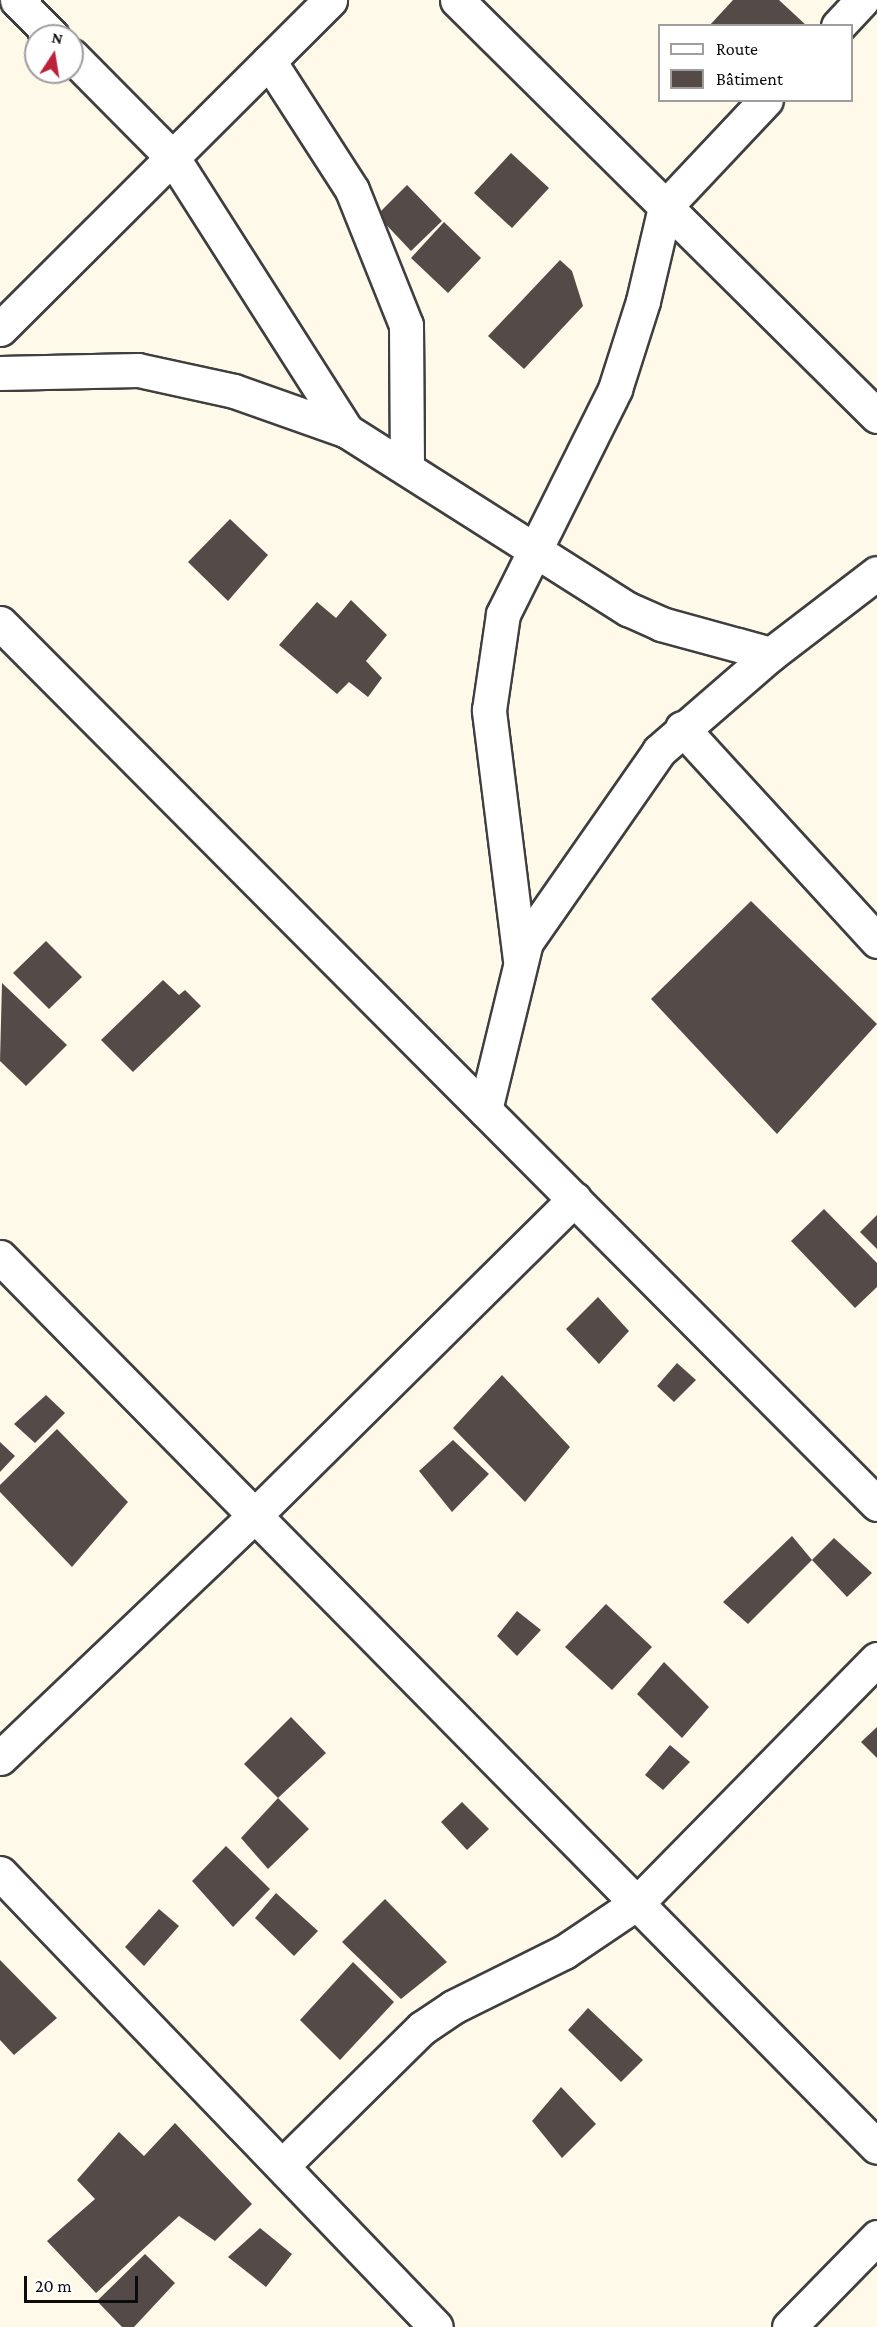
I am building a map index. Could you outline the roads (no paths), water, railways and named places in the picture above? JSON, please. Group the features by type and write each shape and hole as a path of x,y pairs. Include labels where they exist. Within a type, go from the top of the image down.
{"street":[{"path":"17,0 40,24"},
{"path":"0,329 330,0"},
{"path":"457,0 877,416"},
{"path":"840,24 862,0"},
{"path":"269,61 352,190 405,325 407,468"},
{"path":"84,68 173,158 347,431"},
{"path":"520,960 489,711 503,614 615,389 643,301 665,207 764,102"},
{"path":"0,373 138,370 234,391 347,431 636,613 661,624 771,654"},
{"path":"485,1110 526,942 659,751 682,728 771,654 877,573"},
{"path":"0,623 877,1504"},
{"path":"682,728 877,941"},
{"path":"0,1758 256,1514 574,1199"},
{"path":"0,1257 256,1514 877,2148"},
{"path":"284,2164 422,2028 453,2007 564,1952 637,1903 877,1659"},
{"path":"0,1873 284,2164 436,2327"},
{"path":"789,2327 877,2237"}]}
